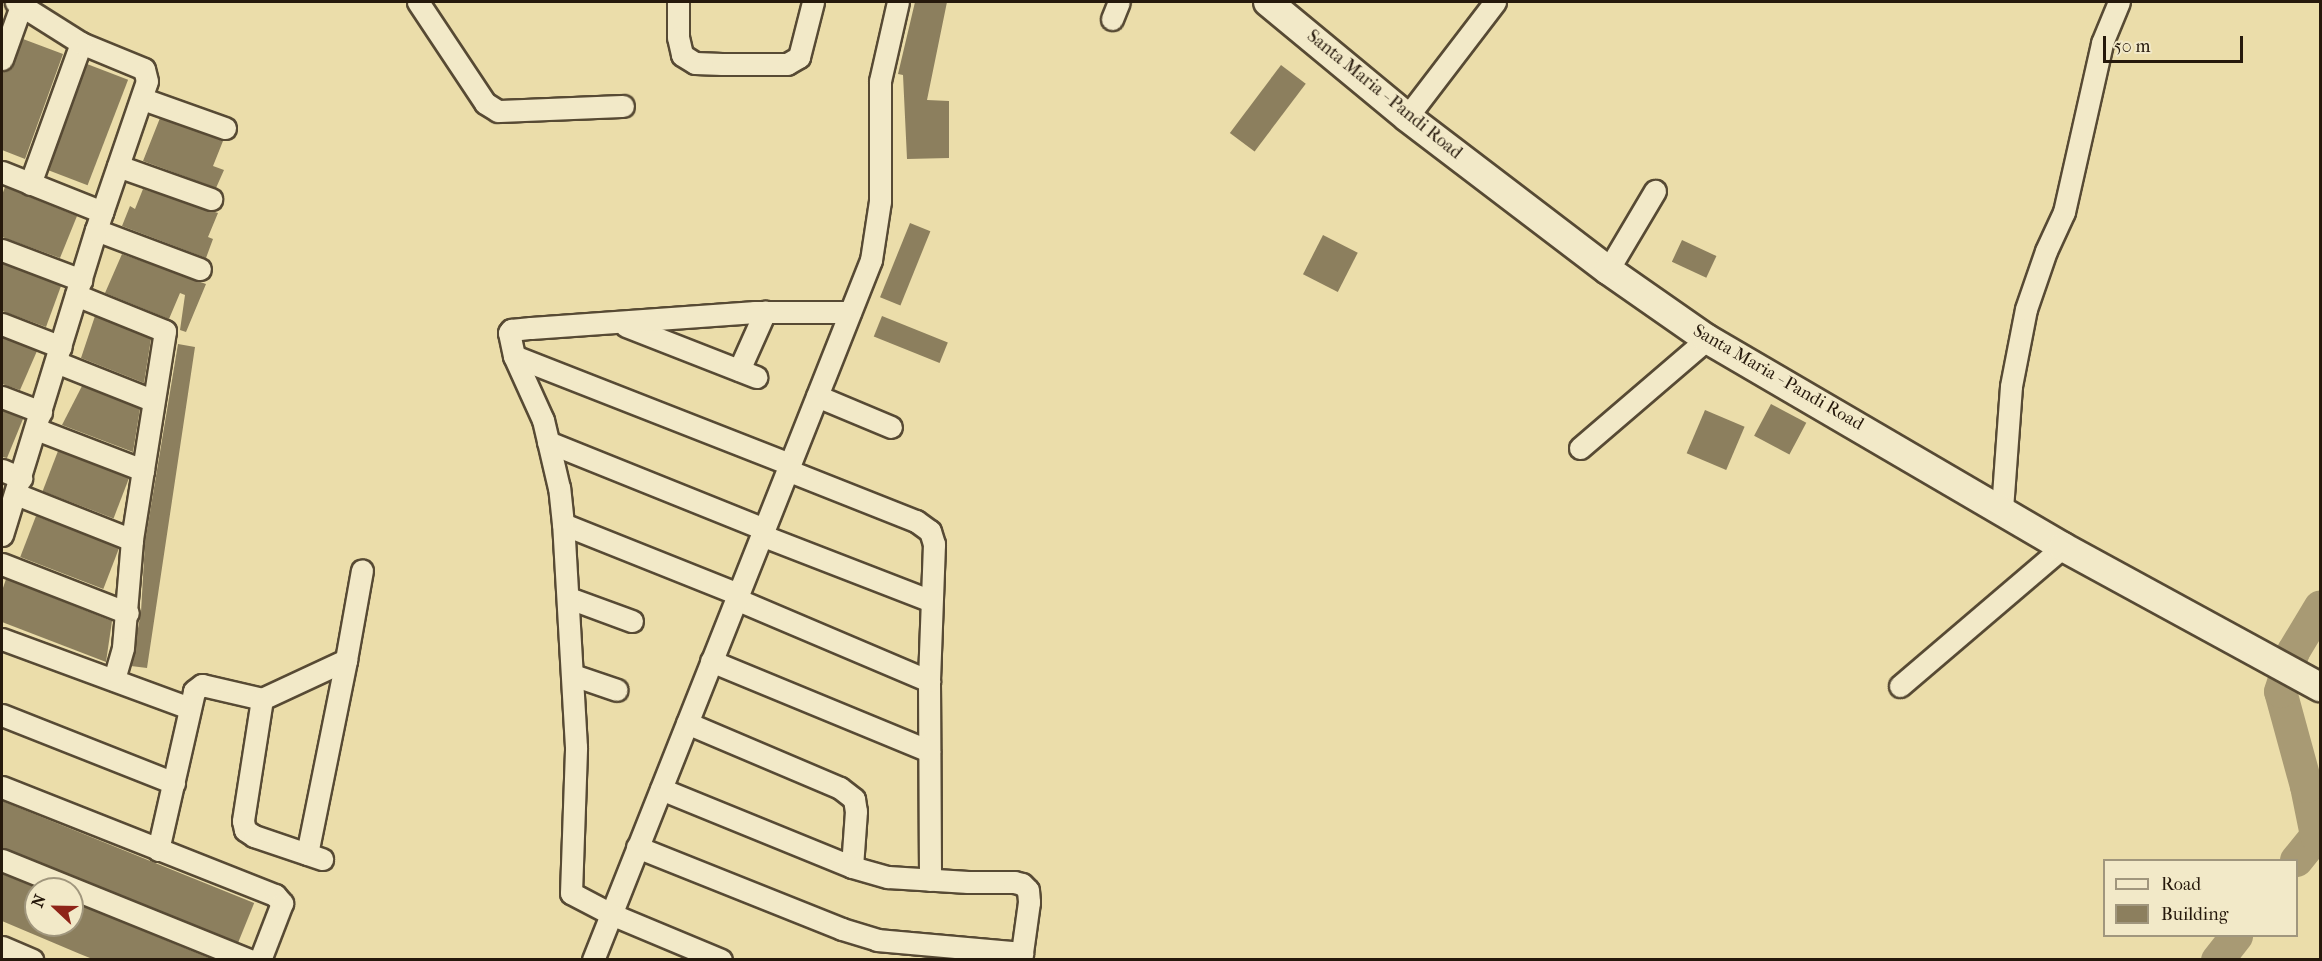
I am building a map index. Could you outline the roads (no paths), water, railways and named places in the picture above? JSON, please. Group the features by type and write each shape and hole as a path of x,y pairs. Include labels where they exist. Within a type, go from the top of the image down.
{"main road":[{"name":"Santa Maria - Pandi Road","path":"1268,2 1407,117 1608,270 1707,339 1765,375 1830,409 2002,509 2063,547 2320,687"}],"street":[{"path":"418,2 485,103 498,111 623,105"},
{"path":"678,2 678,37 682,55 695,63 722,64 787,64 799,57 813,2"},
{"path":"592,960 871,260 880,201 880,81 898,2"},
{"path":"1407,117 1495,2"},
{"path":"2002,509 2011,386 2025,309 2046,251 2064,212 2102,44 2119,2"},
{"path":"2,59 18,4 81,43 144,69 147,81 99,221 2,536"},
{"path":"30,184 81,43"},
{"path":"142,99 225,128"},
{"path":"118,166 211,199"},
{"path":"2,172 200,269"},
{"path":"1608,270 1655,190"},
{"path":"2,250 165,331 152,400 132,540 128,613 123,648 114,680"},
{"path":"721,960 610,914 571,893 584,751 573,675 559,488 543,420 514,356 508,337 511,330 765,312 850,312"},
{"path":"620,324 748,373 765,312"},
{"path":"2,324 152,400"},
{"path":"1580,448 1707,339"},
{"path":"514,356 789,467 916,521 930,531 934,543 929,681 930,880"},
{"path":"817,396 891,427"},
{"path":"2,397 39,421 143,470"},
{"path":"548,442 931,602"},
{"path":"2,470 19,486 132,540"},
{"path":"563,524 929,681"},
{"path":"1900,686 2063,547"},
{"path":"2,564 128,613"},
{"path":"262,699 243,821 245,830 254,836 315,856 362,570"},
{"path":"569,598 632,621"},
{"path":"2,639 190,708"},
{"path":"158,850 194,691 202,685 262,699 346,660"},
{"path":"711,661 930,751"},
{"path":"573,675 617,690"},
{"path":"2,715 174,783"},
{"path":"687,723 840,788 854,799 856,811 852,867"},
{"path":"2,787 275,895 282,903 261,960"},
{"path":"637,847 842,929 877,940 1021,956 1029,902 1028,890 1022,884 888,877 852,867 661,789"},
{"path":"2,860 249,960"},
{"path":"2,947 32,960"}],"waterway":[{"path":"2297,859 2316,835 2306,786 2280,691 2293,651 2320,606"},
{"path":"2217,960 2235,937"}]}
